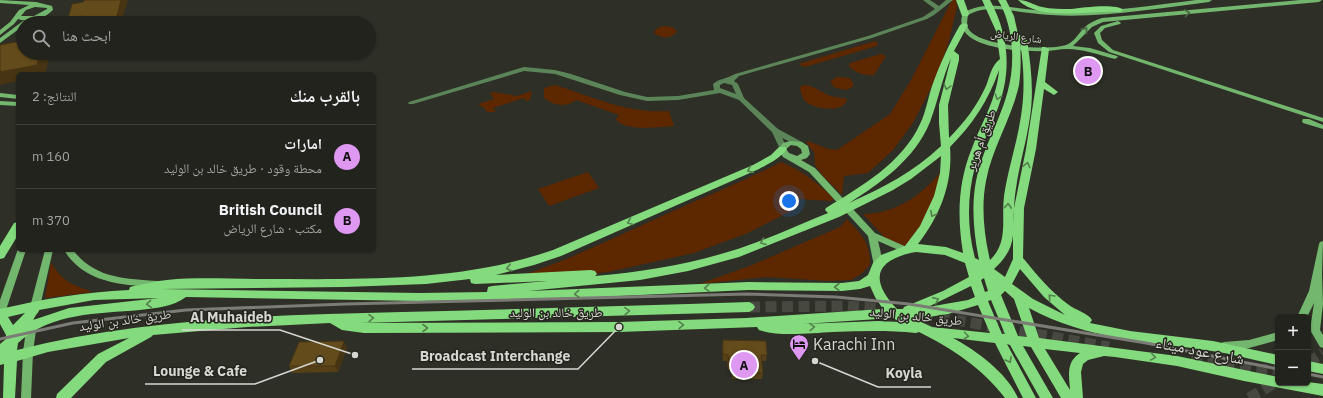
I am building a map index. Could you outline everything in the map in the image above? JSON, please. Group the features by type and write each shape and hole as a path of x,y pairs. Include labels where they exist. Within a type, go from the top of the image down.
{"main road":[{"path":"859,198 886,173 912,145 925,122 950,51 964,25 965,14 960,0"},
{"name":"طريق أم هرير","path":"986,0 997,22 1004,57 1002,81 997,100 969,172 964,207 966,231 972,268 982,300 1006,355 1030,398"},
{"name":"طريق أم هرير","path":"1002,0 1009,13 1022,66 982,174 979,206 982,252 994,294 1017,347 1047,398"},
{"path":"1022,0 1031,6 1052,11 1100,8 1120,10"},
{"name":"شارع الرياض","path":"965,14 973,9 991,8 1059,14 1120,10 1209,0"},
{"name":"شارع الرياض","path":"964,25 968,33 973,37 986,42 1018,48 1045,50 1065,47 1077,40 1090,24 1102,20 1319,0"},
{"path":"0,1 50,7 50,10 39,16"},
{"path":"0,6 14,8 18,15 26,9 42,5"},
{"path":"1166,15 1158,20 1109,25 1099,30 1097,38 1105,47 1118,54 1312,120 1323,126"},
{"path":"0,33 16,18"},
{"path":"0,41 16,28"},
{"path":"1065,47 1107,54 1312,120 1323,121"},
{"path":"746,323 897,313 915,314 970,304 997,292 1005,285 1010,279 1018,259 1019,202 1031,149 1045,50"},
{"path":"908,249 927,224 936,208 942,192 946,159 943,110 944,99 955,60 955,56 950,51"},
{"path":"420,297 640,276 712,261 735,254 799,228 859,198 908,177 936,156 961,131 981,104 990,86 997,65 1004,57"},
{"path":"897,313 939,299 972,280 986,270 1000,256 1006,244 1009,197 1026,105 1022,66"},
{"path":"1041,83 1054,92"},
{"path":"0,95 16,98"},
{"path":"0,98 16,98"},
{"path":"0,103 16,104"},
{"path":"426,280 490,272 534,261 557,253 756,167 774,157 783,148 790,144 799,144 805,148 812,170"},
{"path":"783,148 784,154 812,170 872,235 908,249"},
{"path":"792,158 801,158 806,154"},
{"path":"0,255 16,229"},
{"path":"872,235 877,256 874,277 877,292 881,300 897,313 959,347 976,359 991,372 1012,398"},
{"path":"1304,314 1310,302 1318,272 1323,244"},
{"path":"877,264 891,254 908,249 927,248 948,252 970,260 986,270 1019,297 1056,315 1085,327 1107,333 1150,339"},
{"path":"9,398 4,356 8,339 8,326 0,314 21,252"},
{"path":"26,398 28,352 32,325 35,306 48,252"},
{"path":"69,252 73,259 82,267 98,275 127,281 167,284 345,283 426,280 450,281 626,272 640,276"},
{"path":"1018,259 1049,296 1067,311 1089,321 1129,331 1150,339"},
{"path":"1318,272 1320,289 1315,330 1323,344"},
{"name":"طريق خالد بن الوليد","path":"0,314 35,306 94,296 186,293 420,297 553,295 757,286 842,288 860,285 868,282 874,277"},
{"path":"94,296 167,284"},
{"path":"8,339 43,320 67,314 168,302 186,293"},
{"path":"1019,297 1035,343 1068,398"},
{"path":"8,339 30,315 35,306"},
{"path":"332,319 749,307"},
{"name":"طريق خالد بن الوليد","path":"4,356 70,343 154,330 253,322 332,319 342,325 364,328 595,328 746,323 766,327 792,328 874,325 1115,352"},
{"path":"62,398 102,358 154,330"},
{"path":"1205,345 1249,344 1275,337"},
{"name":"شارع عود ميثاء","path":"1150,339 1205,345 1275,359"},
{"path":"1077,398 1075,372 1077,361 1091,354 1115,352"},
{"name":"شارع عود ميثاء","path":"1115,352 1177,361 1275,381"},
{"path":"1311,367 1323,369"},
{"path":"1300,386 1323,390"}],"street":[{"path":"926,0 938,8"},
{"path":"719,91 716,86 718,83 729,81 737,75 870,37 926,18 950,0"},
{"path":"411,103 524,69 536,70 569,75 644,98 678,99 719,91 741,99 775,131 799,144"},
{"path":"729,81 736,86 741,99"},
{"path":"775,131 783,148"}],"shaded area":[{"path":"952,0 956,0 957,7 948,44 936,78 913,123 893,150 868,173 844,176 842,195 822,175 815,165 814,152 806,142 808,141 828,149 837,150 890,114 911,80"},
{"path":"667,26 674,28 677,32 669,37 660,36 654,33 657,28"},
{"path":"875,41 878,43 877,46 805,67 798,64"},
{"path":"881,54 886,56 874,75 860,74 849,66 850,63"},
{"path":"836,77 851,79 854,86 847,90 835,88 830,82"},
{"path":"555,85 611,104 640,110 669,111 674,126 642,128 626,126 616,119 619,115 576,100 572,103 564,105 552,103 544,98 544,88"},
{"path":"805,85 813,87 831,96 847,99 845,104 841,107 829,109 816,107 806,102 801,93 800,87"},
{"path":"532,91 530,100 526,101 524,98 493,108 496,112 487,112 478,104 494,99 490,93 493,92 517,96"},
{"path":"781,162 810,178 834,199 831,201 798,199 791,211 748,233 694,253 608,272 539,279 523,275 598,245 740,182"},
{"path":"588,172 599,188 549,206 538,189"},
{"path":"941,172 934,206 913,241 904,246 886,239 863,214 886,211 897,207 916,196"},
{"path":"847,219 864,239 869,250 870,257 870,265 861,274 851,280 829,281 767,277 699,284 752,265 840,227"},
{"path":"51,262 59,274 69,282 93,292 45,298"}],"building":[{"path":"85,0 121,0 117,16 69,16 72,4 83,2"},
{"path":"16,42 16,60 38,60 37,65 0,72 0,45"},
{"path":"723,340 766,341 767,355 761,355 763,373 733,372 733,363 729,363 728,355 723,354"},
{"path":"344,341 335,366 289,366 299,342"}],"tunnel":[{"path":"749,307 846,306 895,310"},
{"path":"922,314 1109,347"},
{"path":"1311,361 1323,353"},
{"path":"1191,360 1254,369 1275,370"},
{"path":"1249,398 1275,383"}],"railway":[{"path":"0,339 73,323 186,310 346,304 747,294 836,297 909,304 1146,343 1275,368"},
{"path":"1311,375 1323,377"}],"place":[{"name":"British Council","path":"1088,71"},
{"name":"Broadcast Interchange","path":"619,327"},
{"name":"Al Muhaideb","path":"355,355"},
{"name":"Lounge & Cafe","path":"320,360"},
{"name":"Karachi Inn","path":"799,361"},
{"name":"Koyla","path":"815,361"},
{"name":"امارات","path":"744,365"}]}
